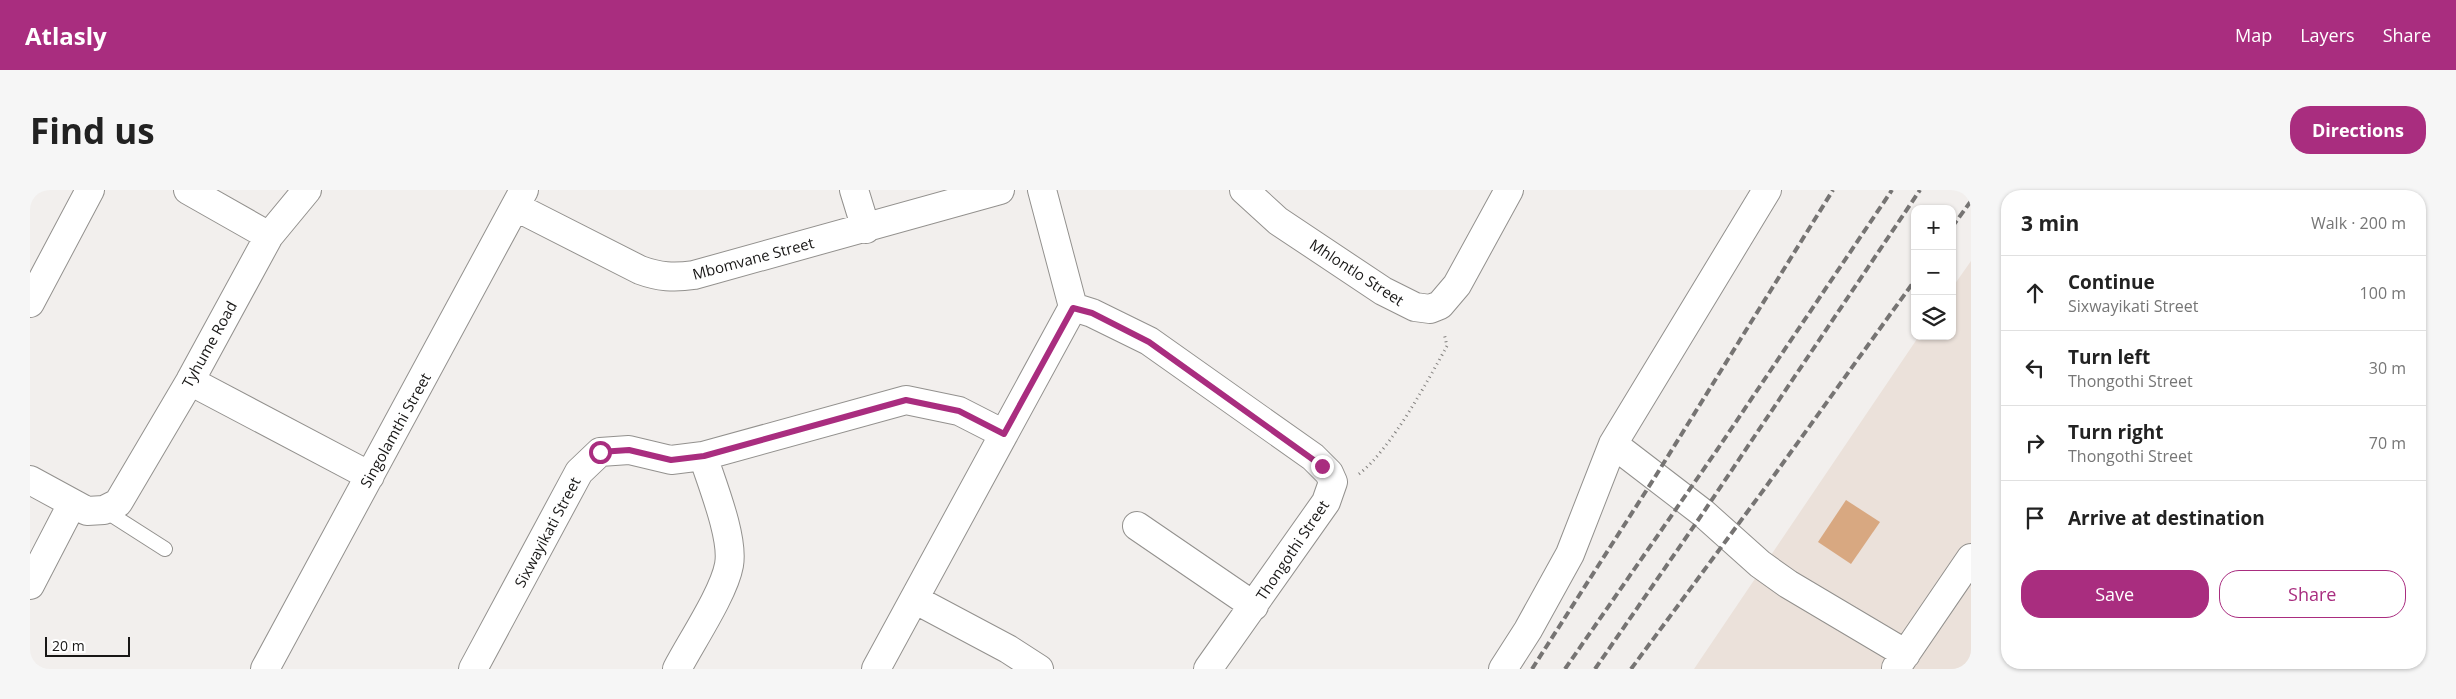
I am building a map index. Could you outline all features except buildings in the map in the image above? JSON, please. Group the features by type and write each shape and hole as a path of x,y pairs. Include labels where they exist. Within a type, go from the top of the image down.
{"street":[{"path":"30,303 90,190"},
{"path":"188,190 269,236"},
{"name":"Tyhume Road","path":"111,507 190,381 269,236 307,190"},
{"path":"854,190 866,229"},
{"name":"Mbomvane Street","path":"520,199 640,270 658,276 676,278 694,275 866,229 1000,190"},
{"path":"876,669 1073,308 1042,190"},
{"name":"Mhlontlo Street","path":"1244,190 1278,220 1400,302 1430,309"},
{"path":"1430,309 1440,305 1457,285 1509,190"},
{"path":"1502,669 1528,630 1570,554 1614,444 1767,190"},
{"name":"Singolamthi Street","path":"264,669 520,199"},
{"name":"Thongothi Street","path":"1073,308 1111,321 1176,359 1313,457 1328,473 1332,482 1326,502 1208,669"},
{"path":"190,381 370,476"},
{"name":"Sixwayikati Street","path":"473,669 579,472 600,452 629,450 671,460 704,456 906,400 959,411 1004,434"},
{"path":"1614,444 1710,519 1760,564 1901,662 1971,558"},
{"path":"677,669 718,593 729,565 725,530 704,456"},
{"path":"30,480 87,511 111,507"},
{"path":"30,585 72,504"},
{"name":"Thongothi Street","path":"1137,526 1254,606"},
{"path":"914,599 1008,648 1039,669"}],"lane":[{"path":"111,507 165,549"}],"path":[{"path":"1332,482 1361,474 1386,444 1447,346 1443,327 1430,309"}],"shaded area":[{"path":"1971,261 1971,669 1694,669 1916,340 1956,340 1956,282"}],"railway":[{"path":"1532,669 1655,477 1833,190"},
{"path":"1565,669 1717,450 1892,190"},
{"path":"1595,669 1703,513 1920,190"},
{"path":"1956,222 1971,201"},
{"path":"1631,669 1911,286"}],"route":[{"path":"600,452 629,450 671,460 704,456 906,400 959,411 1004,434 1073,308 1111,321 1176,359 1313,457 1322,466"}]}
